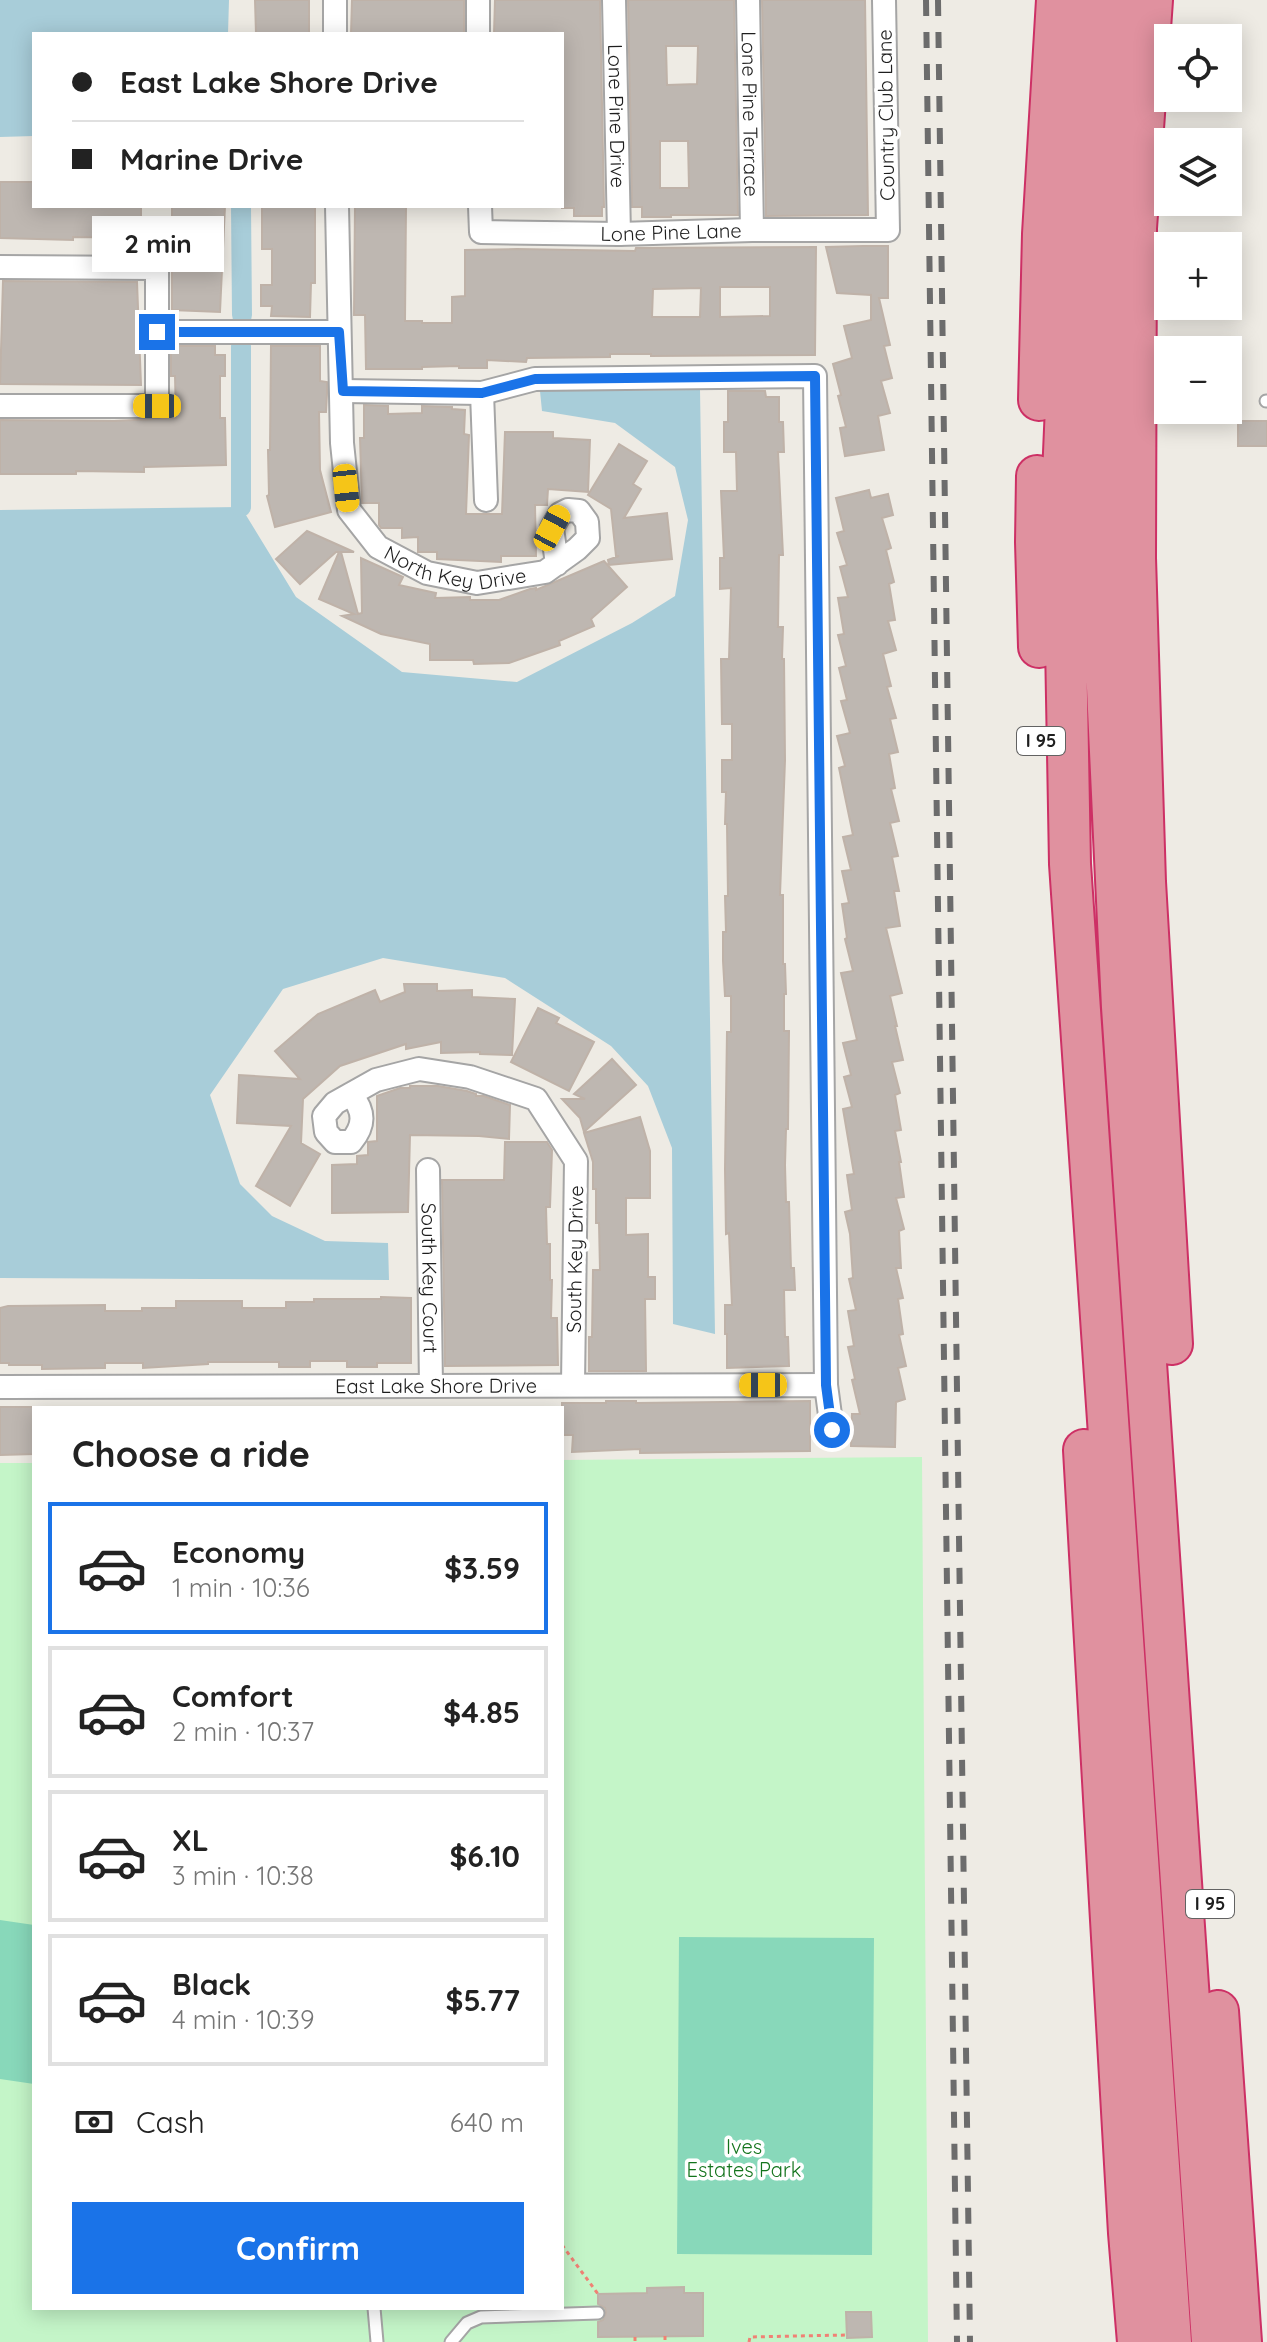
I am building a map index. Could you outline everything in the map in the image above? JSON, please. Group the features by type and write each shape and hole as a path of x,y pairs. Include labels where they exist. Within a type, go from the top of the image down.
{"highway":[{"name":"I 95","path":"1057,0 1043,234 1036,542 1045,861 1138,2342"},
{"path":"1088,0 1078,127 1063,476 1070,864 1171,2342"},
{"path":"1117,0 1104,223 1099,517 1122,1007 1212,2342"},
{"name":"I 95","path":"1152,0 1136,228 1135,558 1145,882 1181,1483 1241,2342"}],"street":[{"path":"335,0 335,32"},
{"path":"478,0 478,32"},
{"name":"Lone Pine Drive","path":"614,0 619,234"},
{"name":"Lone Pine Terrace","path":"748,0 752,230"},
{"name":"Country Club Lane","path":"884,0 888,230"},
{"name":"North Key Drive","path":"337,208 342,443 349,510 378,547 427,573 477,583 545,572 557,564"},
{"name":"Lone Pine Lane","path":"480,208 481,232 619,234 888,230"},
{"path":"0,267 157,268 157,406 0,406"},
{"path":"157,332 339,332"},
{"path":"343,391 482,393 535,379 815,376 826,1385 832,1430"},
{"path":"482,393 486,500"},
{"name":"South Key Drive","path":"351,1094 376,1080 419,1069 470,1077 536,1099 576,1161 573,1384"},
{"name":"South Key Court","path":"428,1170 431,1386"},
{"name":"East Lake Shore Drive","path":"0,1387 826,1385"}],"lane":[{"path":"374,2310 377,2342"},
{"path":"451,2342 467,2323 481,2317 598,2313"}],"path":[{"path":"564,2248 598,2294"},
{"path":"749,2342 750,2337 847,2335"}],"green space":[{"name":"Ives Estates Park","path":"922,1457 928,2342 0,2342 0,1463 32,1463 32,2310 564,2310 564,1460"},
{"path":"0,1920 32,1925 32,2084 0,2079"},
{"path":"679,1937 874,1938 872,2255 677,2254"}],"water":[{"path":"0,0 229,0 228,32 32,32 32,136 0,137"},
{"path":"700,390 715,1334 673,1324 672,1148 648,1086 611,1046 505,978 383,958 283,989 210,1095 240,1184 272,1216 325,1241 388,1243 389,1280 0,1278 0,510 241,507 296,597 402,672 517,682 632,623 675,596 688,520 675,467 615,423 542,411 540,391"}],"building":[{"path":"255,0 309,0 309,32 256,32"},
{"path":"352,0 464,0 464,32 351,32"},
{"path":"495,0 600,0 602,216 574,216 574,208 564,208 564,32 494,32"},
{"path":"628,0 734,0 738,215 642,217 642,207 632,207","holes":["666,46 698,46 697,84 667,85","660,141 688,141 689,188 660,188"]},
{"path":"762,0 865,0 868,215 766,216"},
{"path":"0,182 32,182 32,208 141,208 141,238 0,238"},
{"path":"172,208 225,208 220,312 172,310"},
{"path":"262,208 315,208 315,283 311,283 310,317 271,316 272,306 261,306 261,285 272,285 272,249 262,249"},
{"path":"355,208 406,208 405,321 422,323 452,323 452,297 465,296 465,250 635,251 636,248 816,247 815,355 610,354 610,357 527,358 526,362 487,360 487,368 366,369 365,315 354,315","holes":["720,287 770,287 770,316 720,317","701,288 700,317 652,317 653,289"]},
{"path":"888,246 888,298 879,298 890,345 884,346 892,378 881,381 890,413 878,416 884,450 845,456 840,428 846,427 833,364 852,358 844,326 871,320 871,295 837,293 826,247"},
{"path":"3,281 137,282 141,385 0,384"},
{"path":"171,346 215,346 215,355 225,355 225,376 220,376 220,418 225,418 226,465 144,467 144,472 0,474 0,420 176,418"},
{"path":"271,346 320,346 320,381 327,382 327,394 326,412 319,412 320,470 331,512 275,527 267,496"},
{"path":"728,391 765,391 766,397 779,397 779,422 783,422 784,452 778,452 783,555 779,555 778,627 783,627 785,760 780,895 783,895 786,994 784,1031 789,1031 786,1202 789,1202 791,1268 794,1268 795,1290 784,1290 789,1366 727,1368 725,1305 732,1305 725,1169 727,1032 731,1032 731,996 725,996 723,961 725,896 728,896 726,792 722,792 722,760 732,760 732,724 722,724 721,659 729,659 731,588 720,589 720,558 724,558 721,491 737,491 736,452 724,452"},
{"path":"364,405 388,406 388,414 422,413 422,406 465,410 464,434 469,435 466,514 502,514 505,432 553,432 553,438 590,440 588,492 548,489 547,505 535,505 536,556 501,556 501,562 437,559 437,552 418,552 418,537 402,538 402,528 381,528 379,503 362,503 360,438 364,438"},
{"path":"1242,421 1267,421 1267,446 1238,446 1238,424"},
{"path":"619,444 647,461 633,484 641,489 624,518 667,513 672,559 609,565 608,560 619,556 616,556 611,509 588,495"},
{"path":"869,490 871,498 888,494 893,515 882,518 891,548 886,550 894,582 889,584 895,620 888,621 896,650 883,654 891,686 887,687 896,718 890,719 898,752 889,754 895,788 891,789 899,821 890,823 898,856 892,857 899,891 894,891 900,926 886,928 902,993 890,996 903,1060 892,1062 900,1093 895,1095 901,1130 895,1131 904,1197 896,1198 904,1229 899,1231 901,1268 896,1268 903,1298 898,1299 903,1334 899,1335 906,1366 898,1368 905,1399 896,1402 895,1447 851,1446 852,1414 860,1414 848,1347 854,1346 848,1311 856,1310 849,1279 853,1278 845,1212 852,1210 847,1175 854,1174 843,1109 852,1107 844,1077 851,1075 843,1043 857,1040 841,973 853,971 845,939 842,904 849,903 842,871 851,870 843,837 853,835 839,768 845,766 837,736 850,733 841,701 847,700 839,668 846,666 838,635 844,634 838,598 848,597 840,567 847,565 837,533 844,531 836,498"},
{"path":"307,531 354,552 341,552 358,614 362,613 361,558 403,577 399,585 436,593 435,598 499,600 530,589 536,590 604,561 627,587 591,619 594,626 559,641 560,645 509,663 430,660 430,644 381,634 342,616 354,614 319,599 339,552 300,584 276,559"},
{"path":"404,984 437,984 437,991 472,990 472,997 515,999 512,1055 441,1053 441,1042 406,1049 406,1044 340,1066 303,1099 301,1143 320,1154 290,1206 256,1186 291,1126 237,1123 239,1075 300,1079 275,1051 318,1014 375,990 380,1002 405,992"},
{"path":"538,1008 559,1018 556,1023 594,1042 569,1091 511,1062"},
{"path":"612,1059 636,1085 584,1132 580,1118 562,1099 585,1099 574,1094"},
{"path":"410,1086 438,1086 467,1091 510,1105 509,1139 410,1135 408,1212 332,1213 332,1165 357,1164 357,1156 368,1155 368,1142 377,1141 377,1096"},
{"path":"640,1117 650,1151 650,1198 626,1198 626,1235 648,1234 648,1277 655,1277 655,1299 645,1299 646,1371 589,1371 593,1270 600,1270 593,1162 584,1133"},
{"path":"505,1142 547,1142 552,1150 550,1207 546,1207 547,1244 550,1244 552,1280 551,1318 557,1318 558,1365 445,1366 442,1180 504,1180"},
{"path":"411,1298 411,1363 347,1367 347,1361 310,1361 310,1367 279,1367 279,1362 208,1362 143,1368 143,1363 105,1363 105,1368 42,1369 42,1365 0,1363 0,1308 8,1306 105,1305 105,1311 142,1311 142,1308 176,1308 176,1301 242,1301 242,1308 286,1308 286,1302"},
{"path":"810,1401 810,1451 640,1453 640,1449 572,1452 573,1435 564,1435 562,1403"},
{"path":"0,1407 32,1407 32,1454 0,1455"},
{"path":"684,2287 684,2293 703,2293 703,2336 598,2337 598,2322 603,2320 606,2313 605,2308 598,2304 598,2294 647,2293 647,2288"},
{"path":"846,2312 871,2312 872,2337 847,2338"}],"waterway":[{"path":"241,208 242,315"},
{"path":"241,346 241,507"}],"railway":[{"path":"926,0 957,2342"},
{"path":"938,0 970,2342"}],"route":[{"path":"157,332 339,332 343,391 482,393 535,379 815,376 826,1385 832,1430"}]}
